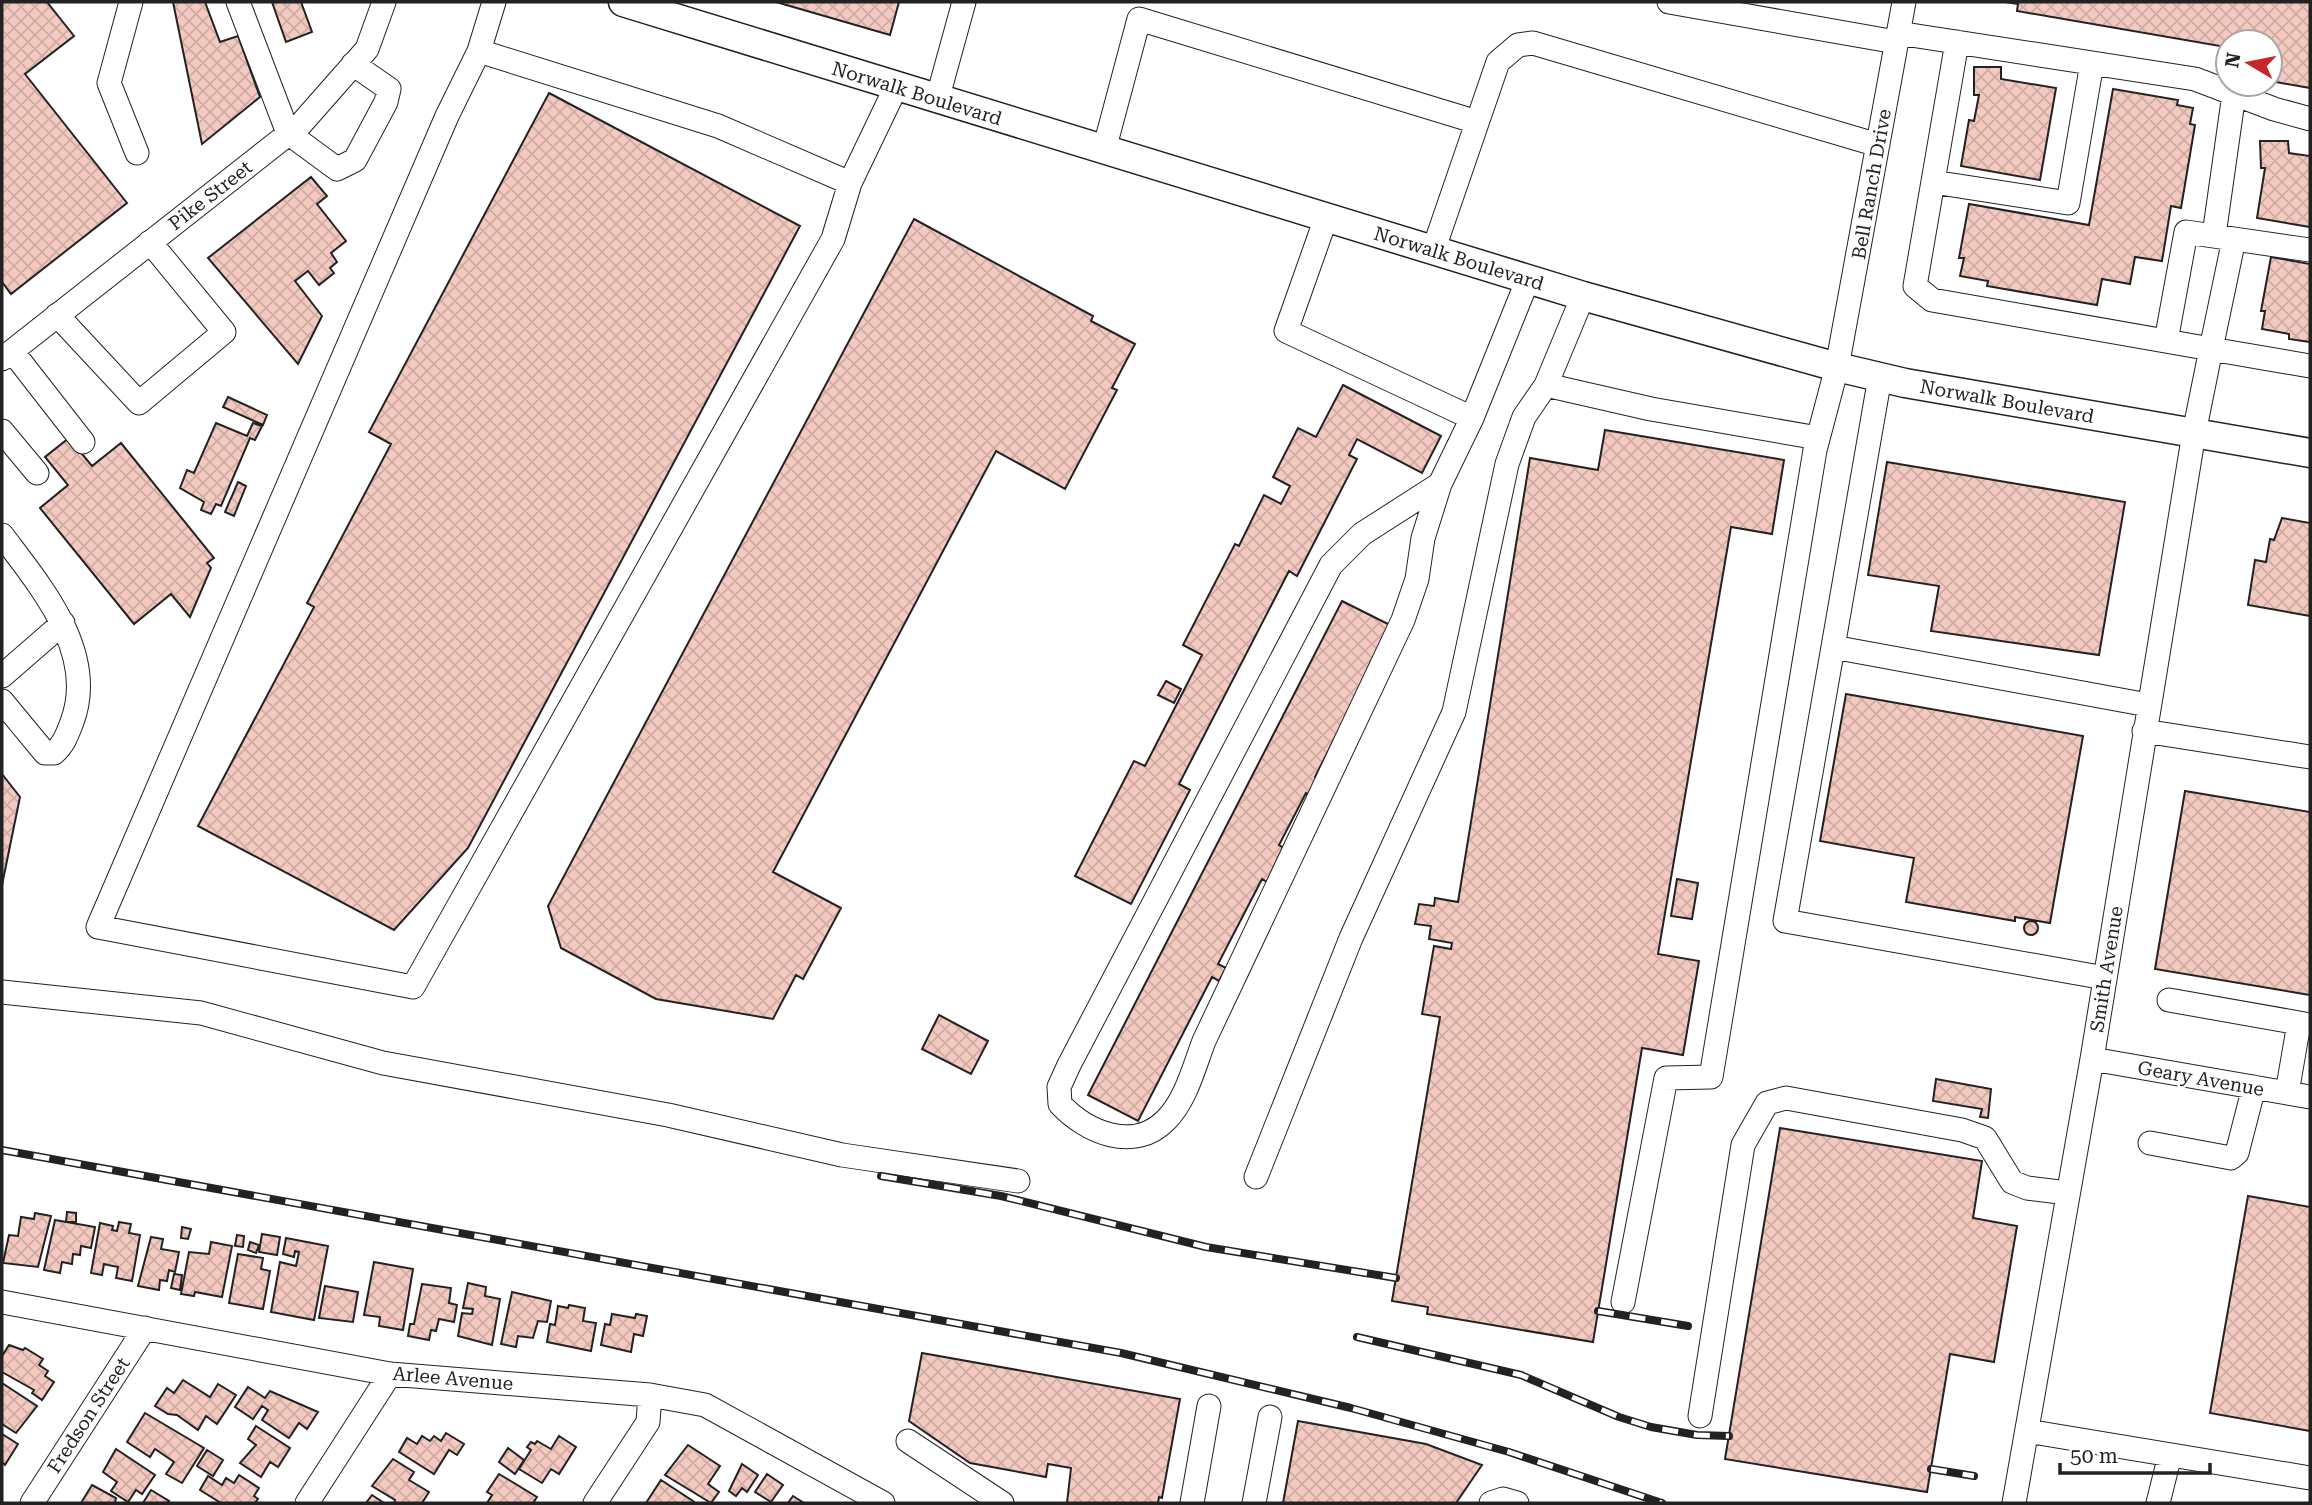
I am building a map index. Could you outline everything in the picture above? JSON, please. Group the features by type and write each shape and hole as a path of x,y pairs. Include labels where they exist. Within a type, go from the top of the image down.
{"main road":[{"name":"Norwalk Boulevard","path":"637,4 937,100 1433,251 1838,367 1880,377 2310,453"}],"street":[{"path":"131,2 109,83 137,153"},
{"path":"238,2 288,133 337,169 355,160 386,103 389,89 353,64"},
{"name":"Pike Street","path":"7,355 288,133 367,49 384,2"},
{"path":"494,2 479,51 447,116 98,927 413,988 833,239 850,183 896,87"},
{"path":"937,100 964,2"},
{"path":"1669,2 1897,37 1957,42 2195,79 2214,86"},
{"name":"Bell Ranch Drive","path":"1623,1302 1667,1077 1711,1077 1818,438 1838,367 1904,2"},
{"path":"1104,150 1139,19 1477,122"},
{"path":"1957,42 1915,286 1933,300 2310,366"},
{"path":"1433,251 1497,62 1518,45 1533,43 1878,145"},
{"path":"479,51 718,126 850,183"},
{"path":"1933,182 2068,203 2092,63"},
{"name":"Smith Avenue","path":"2014,1503 2092,1059 2194,433 2211,349 2224,237 2234,98"},
{"path":"2247,98 2310,118"},
{"path":"1326,218 1286,331 1472,418"},
{"path":"2166,341 2186,232 2310,250"},
{"path":"57,315 139,403 224,332 149,242"},
{"path":"1440,484 1362,534 1331,565 1069,1065 1059,1087 1060,1104 1074,1120 1116,1138 1151,1131 1166,1121 1183,1097 1204,1041 1403,620 1417,579 1423,538 1440,484 1472,418 1528,279"},
{"path":"1256,1177 1351,938 1454,712 1507,464 1524,417 1546,386 1583,296"},
{"path":"7,355 83,442"},
{"path":"1880,377 1785,921 2105,978"},
{"path":"1546,386 1651,409 1818,438"},
{"path":"2,431 37,473"},
{"path":"2,536 63,623 80,675 76,711 64,744 54,753 45,753 2,701"},
{"path":"2,676 63,623"},
{"path":"1833,647 2148,705"},
{"path":"2144,731 2310,757"},
{"path":"2,992 201,1013 383,1063 668,1115 842,1155 1018,1181"},
{"path":"2169,1000 2304,1024 2287,1093"},
{"name":"Geary Avenue","path":"2092,1059 2310,1097"},
{"path":"2150,1143 2231,1158 2237,1153 2254,1087"},
{"path":"1700,1416 1743,1145 1767,1103 1786,1098 1962,1130 1985,1138 2012,1182 2027,1188 2068,1193"},
{"name":"Arlee Avenue","path":"2,1303 390,1374 650,1395 705,1405 883,1503"},
{"name":"Fredson Street","path":"32,1503 145,1328"},
{"path":"307,1503 390,1374"},
{"path":"595,1503 648,1422 650,1395"},
{"path":"1192,1503 1209,1406"},
{"path":"1254,1503 1270,1418"},
{"path":"2027,1431 2310,1478"},
{"path":"908,1441 1002,1503"},
{"path":"2158,1503 2170,1455"},
{"path":"1491,1503 1503,1499 1517,1503"}],"building":[{"path":"2,2 47,2 74,36 25,74 127,203 11,294 2,282"},
{"path":"173,2 205,2 220,42 238,36 260,97 202,144"},
{"path":"272,2 301,2 312,32 286,42"},
{"path":"776,2 899,2 890,35"},
{"path":"2005,2 2310,2 2310,88 2284,83 2284,28 2214,28 2214,45 2017,11 2018,4"},
{"path":"1974,67 2001,67 2001,79 2056,88 2040,180 1961,166 1969,120 1974,121 1979,95 1974,95"},
{"path":"2113,89 2178,100 2177,105 2193,108 2190,124 2195,125 2181,208 2171,206 2162,261 2135,257 2130,284 2102,279 2097,305 1987,286 1988,281 1960,276 1964,258 1959,258 1969,204 2089,225"},
{"path":"549,93 800,226 468,848 394,930 198,826 314,607 307,603 391,444 369,432"},
{"path":"2260,141 2288,141 2289,153 2310,156 2310,227 2257,218 2265,168 2261,168"},
{"path":"311,177 327,196 317,204 346,241 331,253 337,262 330,268 334,273 319,285 308,271 295,281 322,316 298,364 208,258"},
{"path":"914,219 1093,316 1091,321 1135,344 1112,388 1117,390 1065,489 996,451 773,872 841,908 803,979 796,975 773,1019 656,999 561,948 548,906"},
{"path":"2271,257 2310,264 2310,342 2289,339 2289,334 2262,329 2265,311 2261,311"},
{"path":"1343,385 1441,436 1422,473 1357,439 1349,455 1357,459 1297,576 1289,571 1179,784 1190,790 1131,904 1075,876 1134,761 1145,766 1202,655 1183,645 1235,544 1239,546 1264,495 1281,504 1290,486 1273,477 1298,428 1316,437"},
{"path":"228,397 267,415 263,425 223,407"},
{"path":"216,423 247,436 253,423 262,426 255,440 250,438 221,506 216,504 211,514 201,510 204,502 180,488 187,470 194,473"},
{"path":"1605,430 1784,460 1772,534 1731,527 1658,954 1699,961 1683,1055 1642,1048 1593,1342 1427,1314 1428,1307 1392,1301 1440,1017 1422,1014 1434,946 1451,949 1452,943 1429,939 1431,926 1415,924 1419,904 1434,906 1435,898 1458,902 1530,458 1598,470"},
{"path":"69,438 92,466 121,443 214,558 207,563 211,568 190,617 171,594 134,624 40,508 68,485 45,457"},
{"path":"1887,462 2125,502 2099,655 1931,631 1939,586 1868,575"},
{"path":"238,482 246,486 234,516 225,512"},
{"path":"2282,518 2310,523 2310,616 2248,605 2255,560 2266,562 2270,539 2274,540"},
{"path":"1342,601 1392,626 1315,777 1320,780 1312,797 1306,793 1279,845 1288,850 1270,884 1262,879 1218,964 1226,968 1219,981 1212,977 1138,1121 1088,1095"},
{"path":"1166,681 1181,689 1174,703 1158,695"},
{"path":"1846,694 2083,736 2050,923 2015,917 2015,921 1906,902 1914,858 1820,841"},
{"path":"2,774 20,797 2,885"},
{"path":"2185,791 2310,812 2310,995 2155,969"},
{"path":"1677,879 1698,883 1692,919 1671,916"},
{"path":"2028,921 2034,921 2038,928 2034,935 2028,935 2024,931 2024,925"},
{"path":"939,1015 988,1041 971,1074 922,1049"},
{"path":"1936,1079 1991,1089 1988,1118 1980,1117 1982,1109 1933,1101"},
{"path":"1780,1128 1982,1161 1973,1218 2017,1226 1994,1362 1950,1354 1927,1492 1725,1459"},
{"path":"2248,1196 2310,1207 2310,1431 2210,1413"},
{"path":"67,1212 76,1213 76,1222 66,1222"},
{"path":"35,1213 51,1216 38,1267 3,1263 9,1235 18,1236 21,1217 34,1219"},
{"path":"55,1220 95,1227 91,1248 81,1246 80,1255 73,1254 72,1264 62,1262 60,1273 44,1270"},
{"path":"119,1222 131,1224 129,1233 140,1235 132,1281 116,1278 118,1267 104,1264 102,1275 91,1273 100,1223 113,1226 112,1230 117,1231"},
{"path":"182,1227 191,1229 188,1239 181,1238"},
{"path":"262,1234 280,1237 277,1255 259,1252"},
{"path":"237,1235 244,1236 243,1247 235,1246"},
{"path":"151,1237 163,1239 161,1249 179,1252 175,1272 169,1270 167,1281 160,1280 159,1290 138,1286"},
{"path":"286,1238 328,1246 314,1320 271,1312 280,1262 296,1266 299,1252 295,1251 294,1257 283,1254"},
{"path":"211,1242 232,1246 222,1297 195,1292 194,1296 181,1294 189,1252 209,1254"},
{"path":"250,1242 259,1245 256,1253 248,1250"},
{"path":"238,1254 263,1258 261,1269 270,1271 263,1309 229,1303"},
{"path":"374,1262 413,1269 403,1330 379,1326 380,1317 364,1315"},
{"path":"174,1274 182,1275 180,1290 171,1288"},
{"path":"468,1283 486,1287 485,1296 500,1299 492,1345 458,1336 462,1313 472,1314 473,1309 463,1308"},
{"path":"422,1284 451,1288 449,1303 457,1305 454,1322 439,1319 436,1331 431,1330 429,1340 408,1336 410,1324 414,1324"},
{"path":"325,1286 358,1292 353,1322 319,1318"},
{"path":"512,1292 551,1301 547,1322 538,1321 533,1338 518,1336 516,1347 501,1344"},
{"path":"569,1305 585,1308 583,1321 596,1323 591,1351 547,1342 550,1324 555,1325 558,1306 568,1308"},
{"path":"612,1314 635,1318 636,1314 647,1316 643,1336 634,1334 631,1352 601,1345 605,1324 610,1325"},
{"path":"9,1345 23,1350 25,1348 43,1359 39,1365 48,1371 45,1376 54,1382 42,1400 32,1393 34,1390 2,1372 2,1356"},
{"path":"922,1353 1180,1399 1162,1498 1159,1497 1158,1503 1067,1503 1071,1468 1048,1464 1046,1477 970,1463 909,1421"},
{"path":"183,1380 210,1397 218,1384 236,1395 217,1424 206,1416 198,1430 177,1415 168,1414 155,1406 167,1388 174,1393"},
{"path":"2,1383 37,1406 16,1433 2,1424"},
{"path":"248,1387 265,1398 270,1391 318,1412 307,1429 299,1423 289,1438 262,1420 268,1410 262,1406 253,1419 235,1407"},
{"path":"145,1413 204,1448 182,1483 166,1474 174,1462 155,1449 150,1457 127,1442"},
{"path":"1298,1421 1426,1444 1482,1465 1456,1503 1283,1503"},
{"path":"256,1426 290,1448 278,1467 270,1462 261,1477 240,1463 256,1445 248,1439"},
{"path":"446,1433 464,1444 457,1455 449,1450 434,1474 399,1452 407,1438 417,1444 422,1436 430,1441 434,1436 441,1441"},
{"path":"2,1434 18,1444 5,1465 2,1462"},
{"path":"559,1436 576,1447 559,1474 551,1469 542,1483 519,1469 531,1450 527,1447 531,1442 535,1444 537,1441 551,1449"},
{"path":"688,1445 720,1466 708,1484 719,1492 711,1503 665,1475"},
{"path":"508,1448 524,1460 515,1474 499,1462"},
{"path":"116,1449 155,1475 142,1494 136,1490 128,1502 111,1491 117,1482 103,1472"},
{"path":"207,1450 223,1460 213,1476 197,1466"},
{"path":"393,1459 414,1472 409,1480 429,1492 422,1503 394,1503 395,1500 372,1486"},
{"path":"742,1464 758,1475 747,1492 742,1488 736,1496 729,1491"},
{"path":"499,1474 537,1497 533,1503 487,1503 492,1495 487,1492"},
{"path":"767,1474 783,1485 771,1502 755,1492"},
{"path":"239,1475 259,1488 254,1496 258,1499 255,1503 221,1503 200,1490 208,1476 222,1485 226,1478 234,1483"},
{"path":"661,1480 693,1501 695,1503 646,1503"},
{"path":"92,1485 116,1498 115,1503 81,1503"},
{"path":"151,1490 169,1501 143,1503"},
{"path":"372,1495 384,1503 366,1503"},
{"path":"793,1496 804,1503 788,1503"}],"railway":[{"path":"2,1150 1121,1353 1351,1408 1509,1452 1662,1503"},
{"path":"881,1176 1001,1196 1206,1247 1396,1278"},
{"path":"1598,1311 1688,1326"},
{"path":"1357,1337 1521,1375 1619,1417 1651,1427 1697,1435 1729,1436"},
{"path":"1931,1469 1974,1476"}]}
